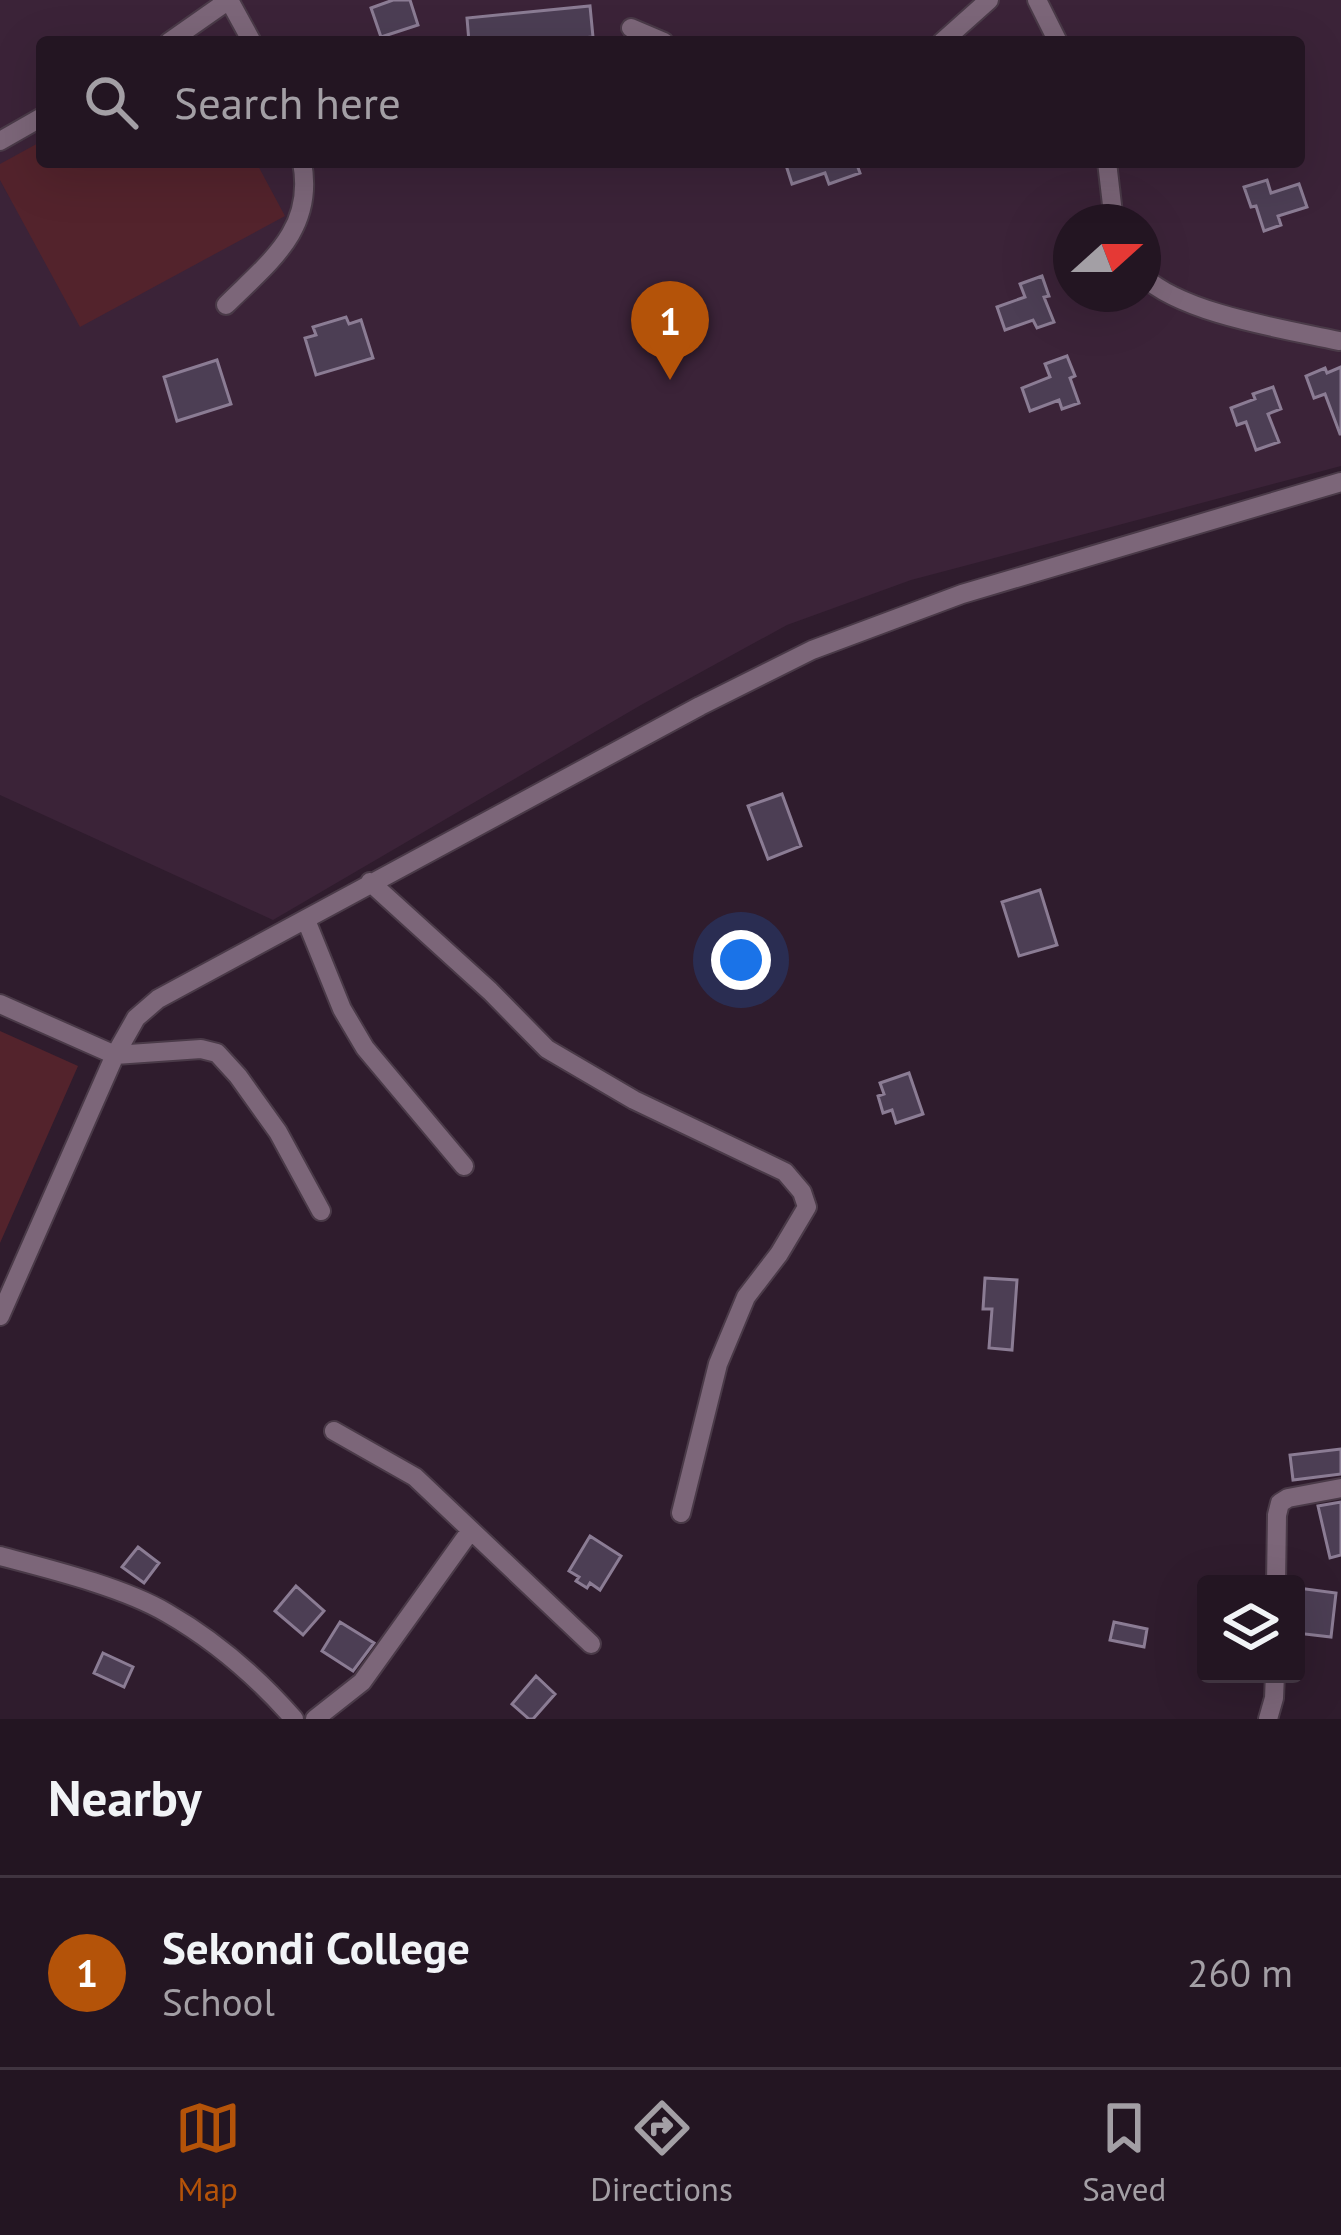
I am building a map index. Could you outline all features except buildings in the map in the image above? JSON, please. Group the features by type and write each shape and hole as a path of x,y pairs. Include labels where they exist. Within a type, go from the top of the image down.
{"street":[{"path":"178,36 229,0 249,36"},
{"path":"949,36 989,0"},
{"path":"1036,0 1055,36"},
{"path":"632,28 650,36"},
{"path":"0,142 36,121"},
{"path":"226,305 289,242 307,186 303,168"},
{"path":"1108,168 1112,204"},
{"path":"1161,288 1179,301 1340,340"},
{"path":"0,1316 115,1055 136,1018 158,999 812,650 962,594 1341,482"},
{"path":"370,882 547,1049 634,1100 785,1172 802,1192 807,1207 746,1297 718,1364 682,1513"},
{"path":"306,920 343,1009 365,1048 464,1166"},
{"path":"0,1004 115,1055 201,1048 217,1053 278,1132 321,1211"},
{"path":"334,1431 415,1477 591,1644"},
{"path":"1276,1575 1280,1503 1341,1488"},
{"path":"315,1719 362,1682 471,1530"},
{"path":"0,1556 163,1610 208,1640 270,1692 294,1719"},
{"path":"1268,1719 1275,1683"}],"shaded area":[{"path":"0,0 1341,0 1341,466 911,580 787,625 273,920 0,795"},
{"path":"36,144 36,168 259,168 285,216 80,327 0,180 0,164"},
{"path":"0,1031 78,1066 0,1243"}],"place":[{"name":"Sekondi College","path":"670,380"}]}
